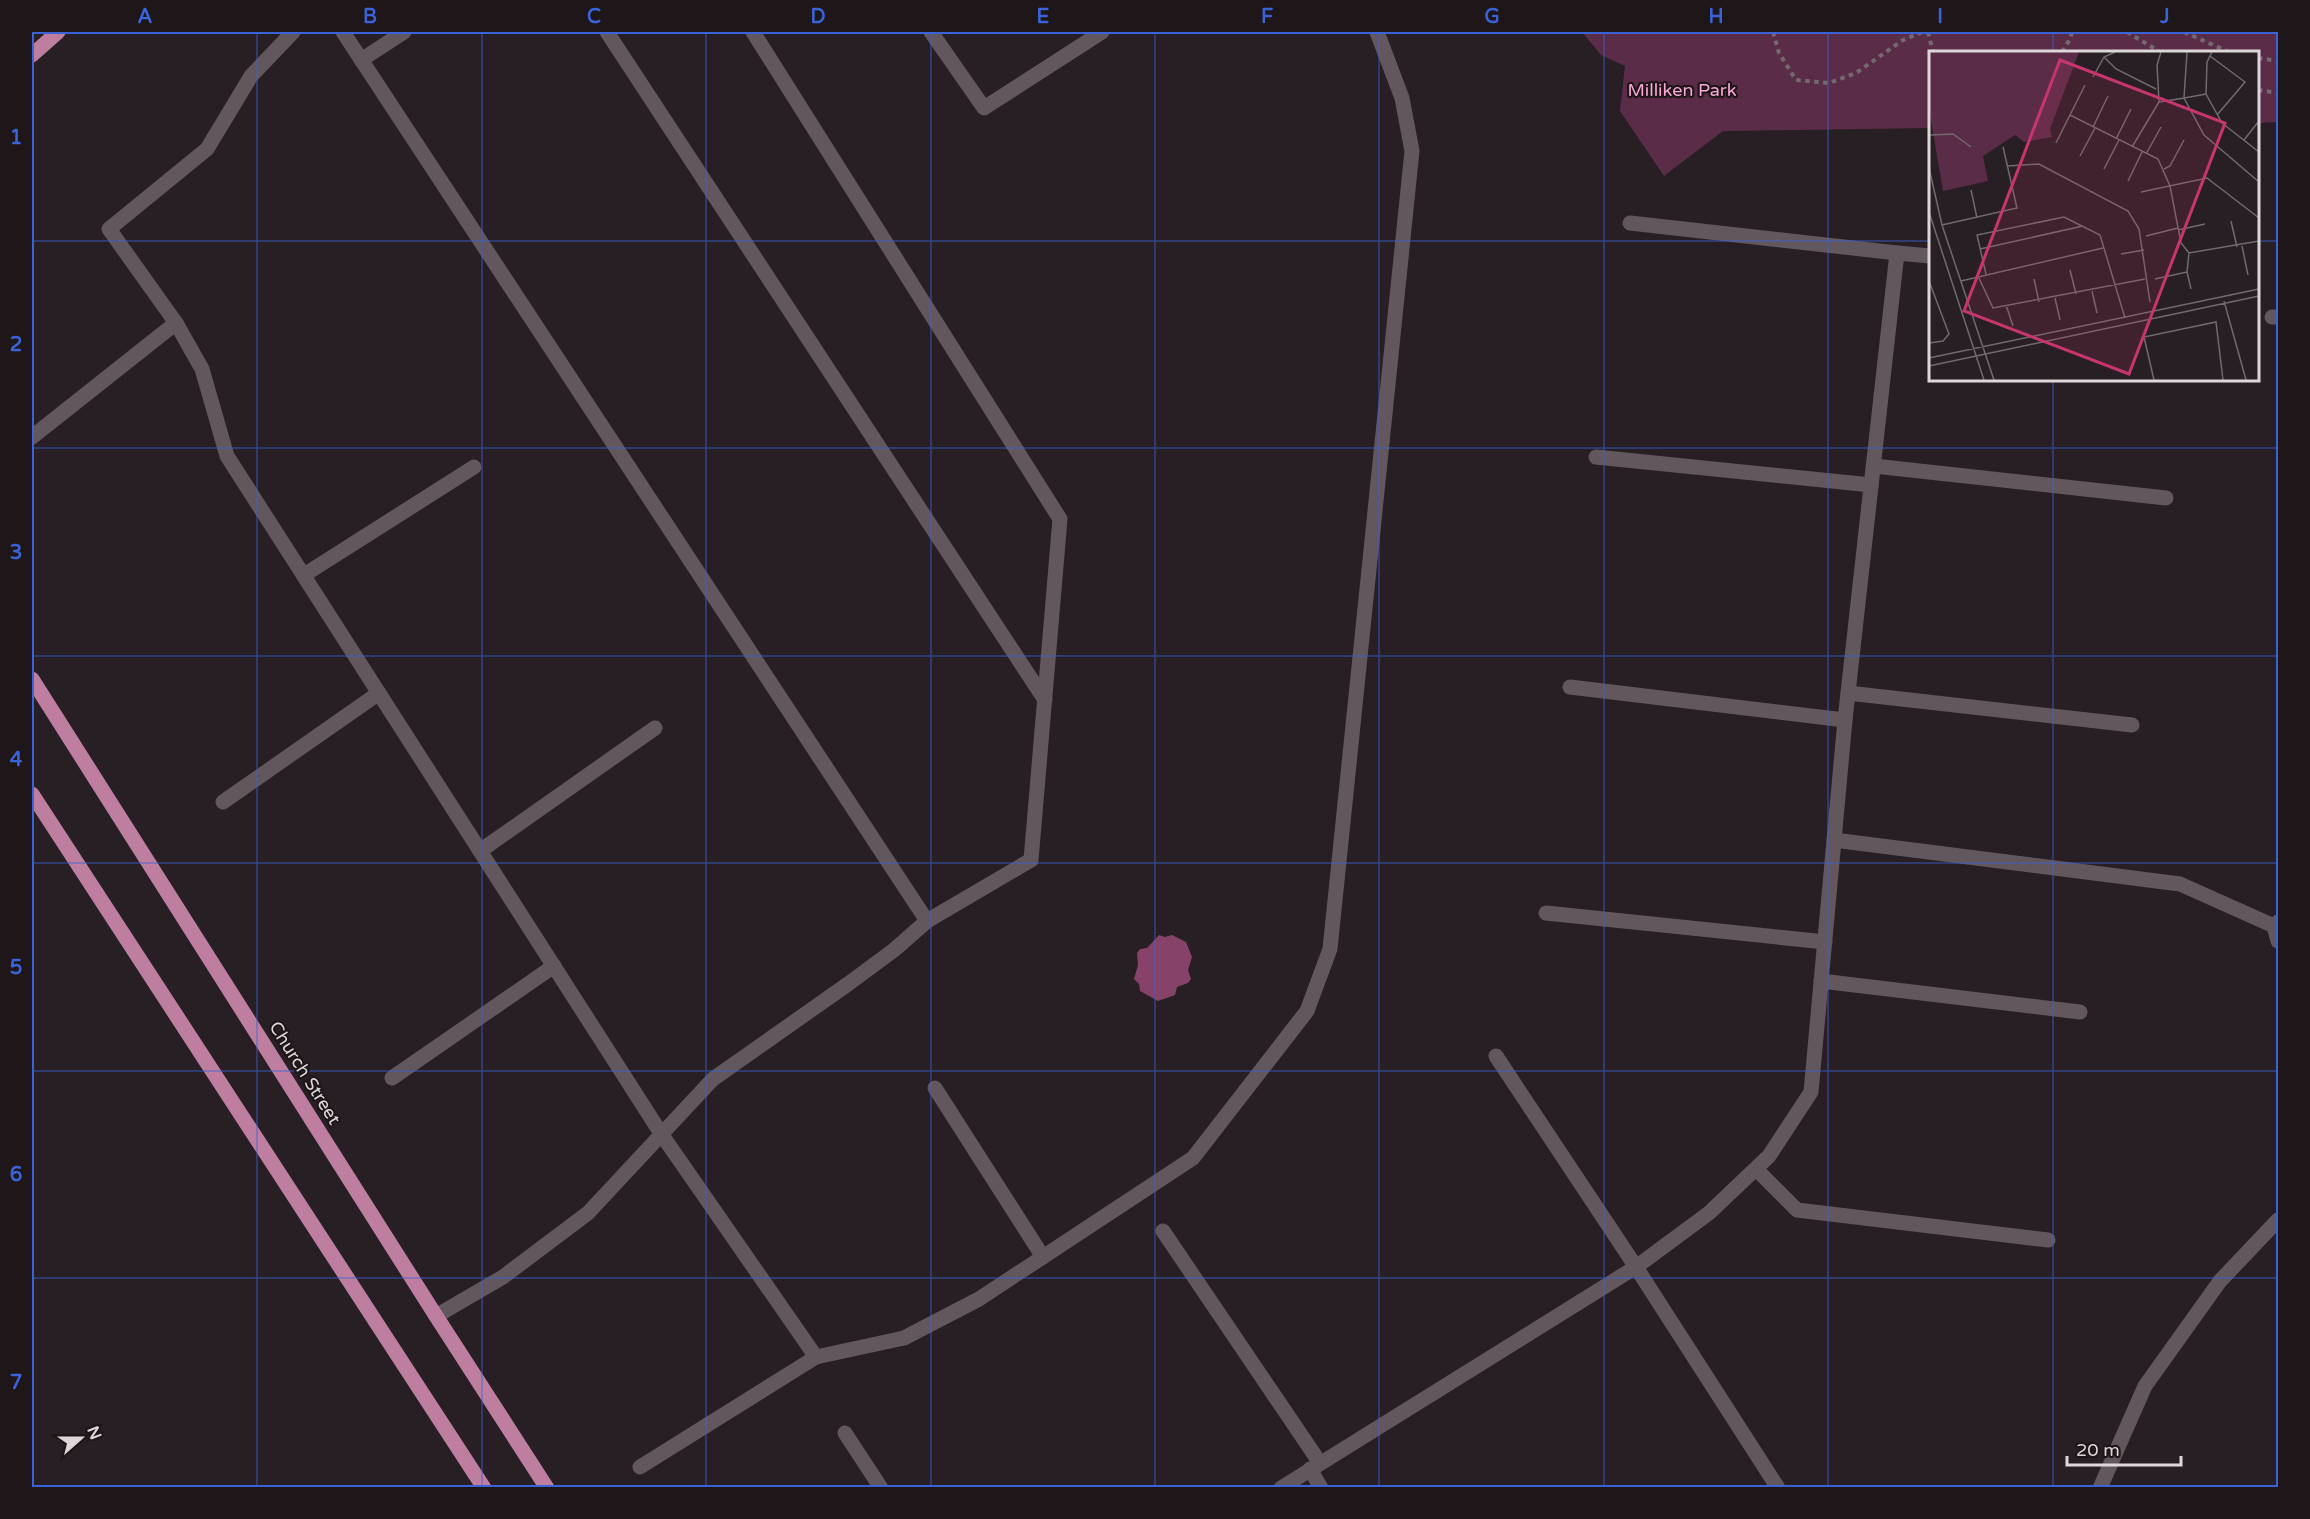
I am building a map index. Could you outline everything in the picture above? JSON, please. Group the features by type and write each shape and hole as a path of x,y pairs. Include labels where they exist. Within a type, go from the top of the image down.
{"main road":[{"path":"32,55 58,32"},
{"name":"Church Street","path":"32,679 436,1316 548,1488"},
{"path":"32,794 484,1488"}],"lane":[{"path":"293,32 251,76 207,149 109,229 176,322 202,369 227,456 662,1136 816,1357"},
{"path":"343,32 927,921"},
{"path":"361,60 404,32"},
{"path":"607,32 1045,700"},
{"path":"436,1316 503,1277 588,1213 713,1079 848,984 894,950 927,921 1031,860 1060,519 753,32"},
{"path":"932,32 984,108 1102,32"},
{"path":"640,1467 816,1357 904,1338 979,1299 1193,1158 1307,1011 1330,949 1412,151 1402,98 1377,32"},
{"path":"1630,223 1929,256"},
{"path":"1281,1488 1636,1267 1718,1206 1769,1156 1811,1092 1845,720 1897,253"},
{"path":"32,437 176,322"},
{"path":"1596,457 1871,485"},
{"path":"1874,465 2166,498"},
{"path":"304,575 474,466"},
{"path":"1570,687 1845,720"},
{"path":"223,802 379,693"},
{"path":"1848,693 2132,725"},
{"path":"480,851 655,729"},
{"path":"1834,840 2180,884 2277,930"},
{"path":"1546,913 1825,942"},
{"path":"392,1078 554,966"},
{"path":"1821,981 2080,1012"},
{"path":"1496,1056 1636,1267 1778,1488"},
{"path":"935,1088 1043,1257"},
{"path":"1756,1169 1797,1210 2048,1240"},
{"path":"2100,1488 2145,1386 2220,1281 2278,1220"},
{"path":"1163,1231 1315,1466 1321,1488"},
{"path":"845,1433 881,1488"}],"path":[{"path":"1773,32 1779,53 1796,80 1830,83 1856,73 1903,40 1922,32"},
{"path":"1928,32 1933,51"},
{"path":"2063,51 2072,32"},
{"path":"2127,32 2158,51"},
{"path":"2184,32 2227,51"},
{"path":"2259,58 2278,61"},
{"path":"2259,90 2278,93"}],"green space":[{"name":"Milliken Park","path":"1582,32 2278,32 2278,122 2259,123 2259,51 1929,51 1929,128 1723,131 1664,176 1620,111 1625,66 1601,55"}],"shaded area":[{"path":"1159,935 1165,937 1172,935 1186,942 1192,957 1188,970 1191,979 1188,983 1177,987 1175,995 1158,1001 1140,991 1139,984 1134,979 1138,965 1137,953 1140,949 1147,948"}]}
